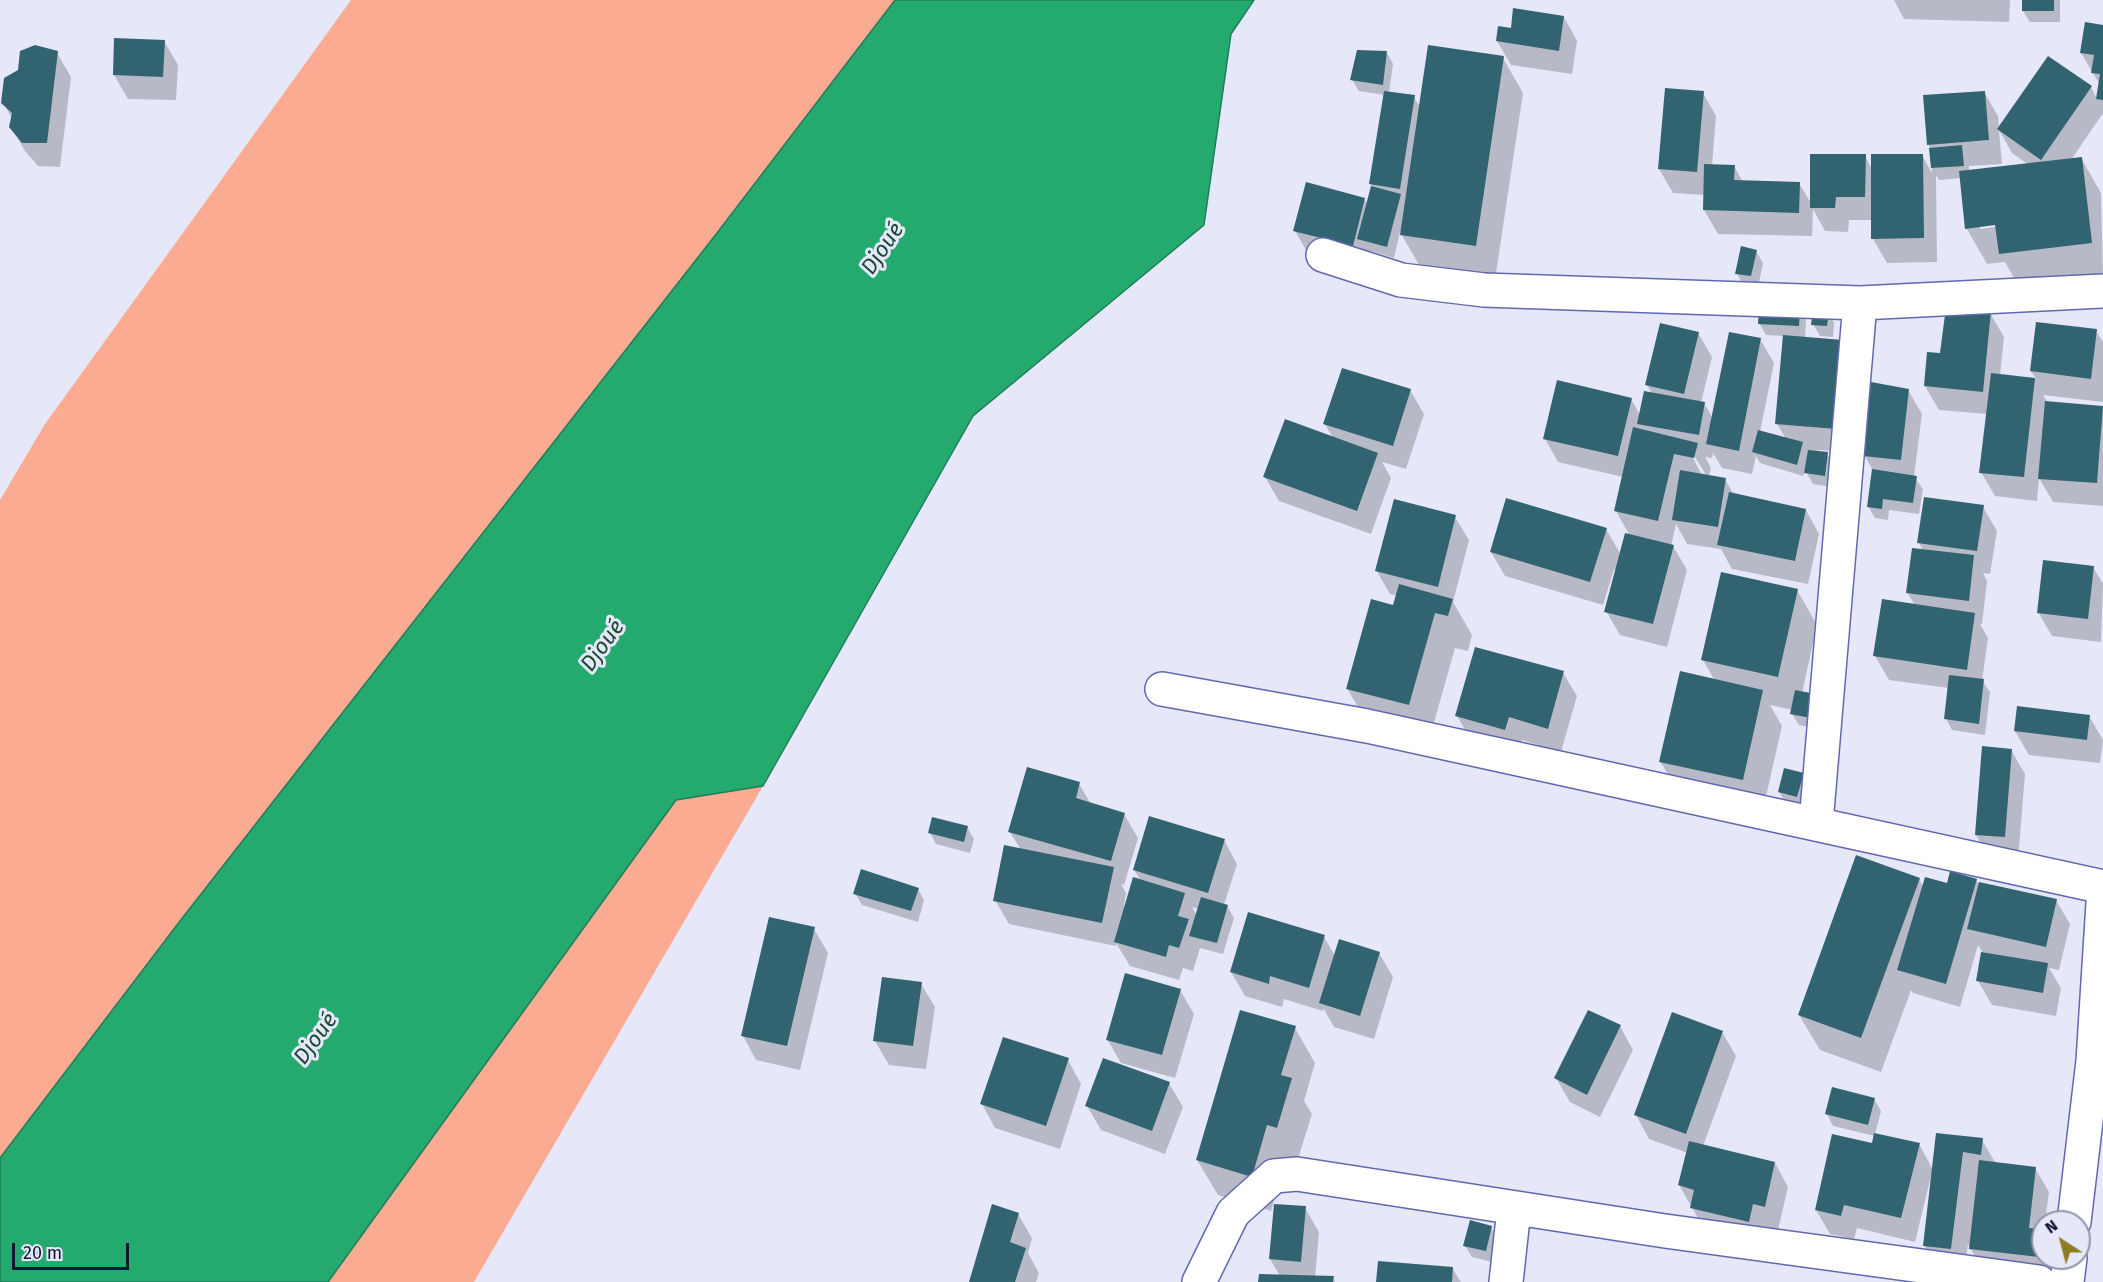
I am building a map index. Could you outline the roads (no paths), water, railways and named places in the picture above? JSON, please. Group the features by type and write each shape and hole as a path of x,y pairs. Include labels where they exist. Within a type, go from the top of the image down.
{"street":[{"path":"1323,255 1401,280 1484,290 1860,303 2103,291"},
{"path":"1816,823 1860,303"},
{"path":"1162,689 1367,726 2103,887"},
{"path":"2076,1210 2098,1062 2103,903"},
{"path":"1198,1282 1233,1213 1274,1176 1297,1174 1514,1209 1880,1262 2039,1282"},
{"path":"1506,1282 1514,1209"}],"water":[{"name":"Djoué","path":"895,0 1254,0 1231,34 1204,225 973,416 763,786 676,800 328,1282 0,1282 0,1158 180,921 717,233"}]}
